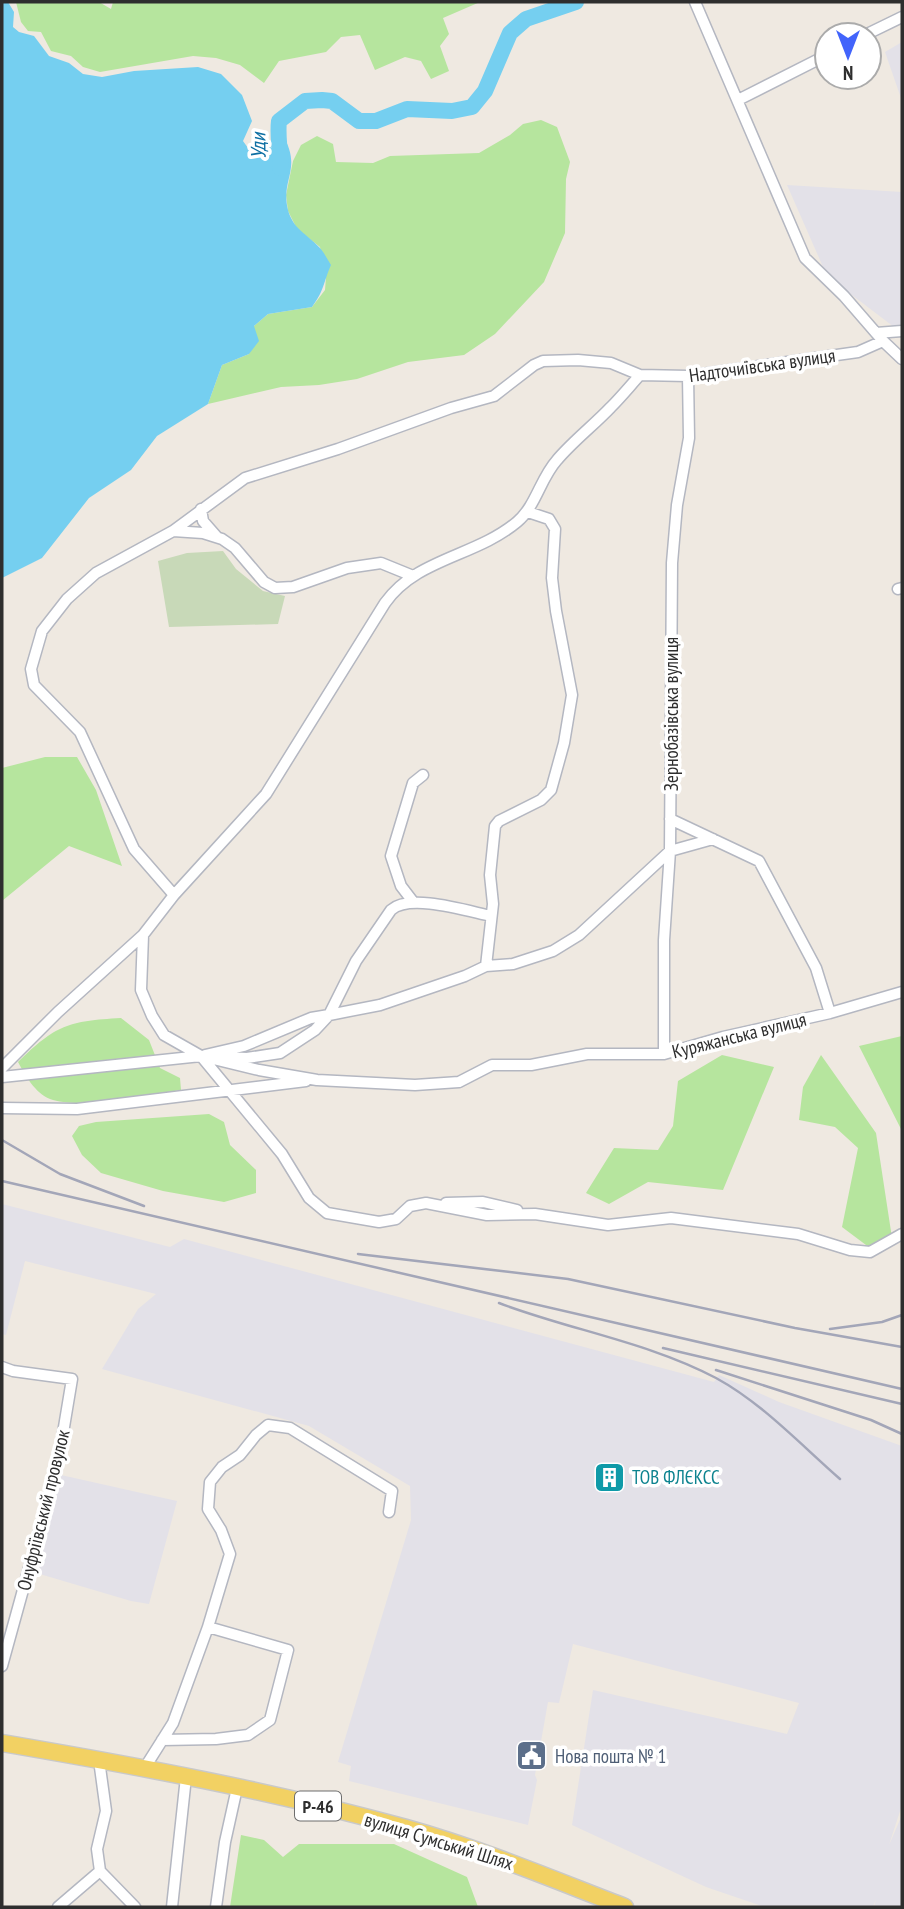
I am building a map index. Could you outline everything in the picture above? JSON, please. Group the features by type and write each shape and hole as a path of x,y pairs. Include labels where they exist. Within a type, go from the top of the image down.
{"main road":[{"name":"вулиця Сумський Шлях","path":"2,1743 186,1777 407,1828 498,1857 625,1907"}],"street":[{"path":"695,2 805,258 845,296 879,337 900,355"},
{"path":"883,27 902,18"},
{"path":"738,100 813,62"},
{"name":"Надточиївська вулиця","path":"174,895 134,849 80,732 34,685 31,669 42,631 67,599 96,573 173,531 244,478 494,396 534,365 543,362 578,360 611,363 640,375 688,376 858,352 879,337 902,331"},
{"path":"2,1068 58,1012 143,935 174,895 266,794 397,588 436,563 490,541 528,512 537,490 555,461 611,408 640,375"},
{"name":"Зернобазівська вулиця","path":"664,1054 663,940 670,851 672,563 677,505 690,438 688,376"},
{"path":"201,509 204,521 217,537 235,548 262,580 275,588 293,587 347,568 381,563 413,576"},
{"path":"486,966 493,904 490,875 495,826 499,821 541,800 551,790 565,743 572,695 552,578 555,528 549,519 528,512"},
{"path":"173,531 217,537"},
{"path":"414,903 401,886 391,856 413,783 423,775"},
{"path":"670,819 759,861 816,968 830,1013"},
{"path":"2,1077 201,1056 244,1046 310,1018 380,1005 465,976 486,966 513,964 553,951 579,935 670,851 713,839"},
{"path":"201,1056 247,1058 280,1053 315,1030 329,1015 356,961 396,905 433,904 491,916"},
{"path":"143,935 141,990 164,1035 201,1056 317,1080"},
{"name":"Куряжанська вулиця","path":"317,1080 415,1085 448,1083 459,1082 492,1065 531,1065 587,1054 664,1054 723,1037 830,1013 902,992"},
{"path":"201,1056 282,1154 309,1198 327,1213 379,1222 396,1219 410,1206 426,1203 486,1215 535,1214 608,1225 671,1218 798,1234 850,1250 870,1252 902,1234"},
{"path":"2,1108 77,1109 317,1080"},
{"name":"Онуфріївський провулок","path":"2,1367 72,1379 58,1463 6,1640 2,1666"},
{"path":"144,1769 173,1723 208,1627 230,1554 221,1530 208,1509 210,1482 222,1467 240,1455 268,1425 290,1428 392,1491 389,1513"},
{"path":"162,1740 216,1739 248,1735 270,1720 288,1650 208,1627"},
{"path":"99,1760 106,1811 97,1849 100,1871 135,1907"},
{"path":"172,1907 186,1777"},
{"path":"216,1907 225,1842 237,1788"},
{"path":"58,1907 100,1871"}],"shaded area":[{"path":"902,42 902,101 885,52"},
{"path":"787,185 902,192 902,324 894,327 827,276"},
{"path":"2,1204 170,1247 184,1239 714,1382 719,1375 779,1402 902,1446 902,1805 889,1845 902,1815 902,1907 874,1907 876,1899 873,1907 765,1907 706,1887 572,1825 593,1690 787,1734 799,1703 573,1644 559,1703 548,1702 528,1825 349,1781 351,1766 338,1762 411,1520 410,1486 309,1426 102,1369 138,1309 156,1294 25,1261 6,1335 2,1334"},
{"path":"61,1475 177,1501 149,1604 33,1572"}],"green space":[{"path":"16,2 99,2 111,9 113,2 480,2 443,18 449,34 440,46 449,71 431,79 421,61 405,57 375,70 360,35 341,37 326,52 279,61 264,83 240,65 216,58 193,56 100,72 83,67 71,56 51,51 41,32 28,31 21,22"},
{"path":"541,120 557,127 570,162 566,179 565,233 544,282 495,334 464,355 408,362 357,379 281,387 208,404 222,365 249,354 254,326 268,314 312,307 325,290 326,277 320,247 297,229 288,211 286,195 293,161 301,145 317,136 333,144 336,162 373,163 390,156 479,153 523,124"},
{"path":"223,551 236,569 263,591 285,596 278,624 169,627 158,561 187,553"},
{"path":"45,757 77,757 96,790 122,866 69,846 2,901 2,768"},
{"path":"121,1018 149,1040 160,1068 180,1078 181,1090 96,1102 63,1102 40,1093 18,1062 43,1040 64,1027 75,1023"},
{"path":"902,1036 902,1131 859,1046"},
{"path":"722,1055 774,1067 723,1190 648,1182 609,1204 586,1193 614,1148 658,1150 673,1126 678,1081"},
{"path":"821,1055 876,1133 892,1238 870,1248 842,1227 858,1148 835,1127 799,1120 803,1087"},
{"path":"209,1114 224,1122 230,1145 256,1170 256,1193 224,1202 163,1191 101,1173 82,1155 72,1136 79,1126 96,1122"},
{"path":"241,1835 264,1840 283,1857 299,1844 394,1844 467,1877 478,1907 230,1907"}],"water":[{"path":"2,2 8,2 14,12 13,27 19,32 34,36 49,56 69,63 83,74 102,77 134,71 198,67 221,74 242,95 252,121 243,141 248,148 268,146 279,152 281,132 291,155 286,199 290,217 321,249 331,265 322,291 312,307 268,314 254,326 259,341 249,354 222,365 208,404 157,436 131,470 89,498 42,558 2,578"}],"waterway":[{"name":"Уди","path":"280,168 279,121 305,101 332,101 359,121 376,121 407,109 452,111 472,107 485,91 510,33 526,19 576,2"}],"railway":[{"path":"2,1140 60,1174 144,1206"},
{"path":"2,1181 902,1389"},
{"path":"358,1254 568,1279 795,1328 902,1347"},
{"path":"499,1303 663,1355 716,1378 765,1412 840,1479"},
{"path":"830,1329 882,1322 902,1315"},
{"path":"663,1348 902,1404"},
{"path":"716,1370 871,1420 902,1434"}],"place":[{"name":"ТОВ ФЛЄКСС","path":"609,1477"},
{"name":"Нова пошта № 1","path":"532,1756"}]}
